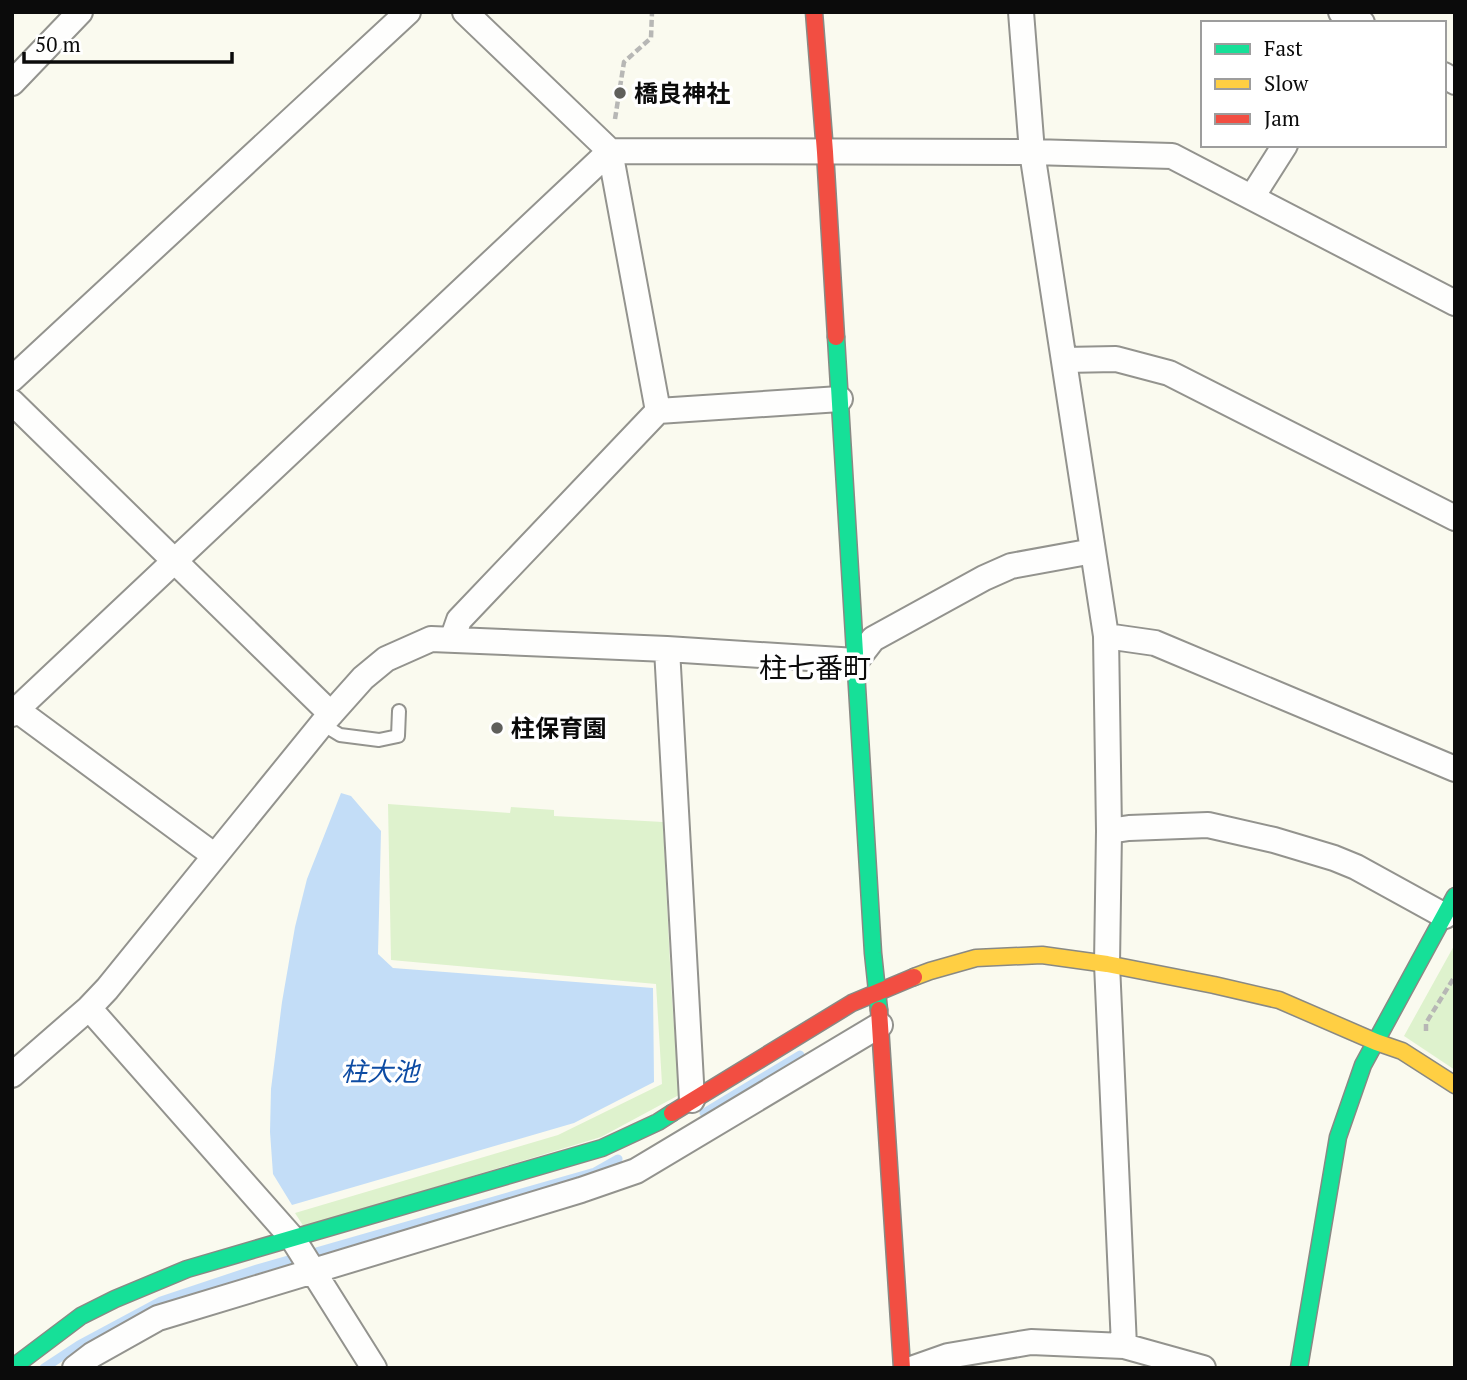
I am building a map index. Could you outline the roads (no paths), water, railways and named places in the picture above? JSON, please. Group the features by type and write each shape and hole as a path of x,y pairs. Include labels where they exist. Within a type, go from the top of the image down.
{"street":[{"path":"12,83 80,12"},
{"path":"12,380 408,12"},
{"path":"465,12 610,151 658,411"},
{"path":"814,12 902,1368"},
{"path":"1021,12 1032,152 1106,636 1109,831 1107,964 1124,1346"},
{"path":"1340,12 1359,21"},
{"path":"1252,197 1284,147"},
{"path":"215,856 15,712 610,151 1032,152 1172,156 1455,303"},
{"path":"1064,360 1116,359 1169,373 1455,518"},
{"path":"452,640 459,620 658,411 840,399"},
{"path":"12,402 174,561 327,719"},
{"path":"856,661 873,639 984,578 1011,566 1093,551"},
{"path":"1106,636 1155,643 1455,769"},
{"path":"12,1075 107,989 327,719 363,678 386,659 431,639 667,649 856,661"},
{"path":"667,649 692,1100"},
{"path":"1109,831 1208,825 1334,858 1450,906 1363,1065 1338,1137 1299,1368"},
{"path":"12,1368 82,1315 187,1269 602,1148 659,1122 852,1003 930,971 976,958 1042,955 1107,964 1279,1000 1402,1051 1455,1085"},
{"path":"89,1008 293,1239 374,1368"},
{"path":"75,1368 92,1355 158,1318 636,1171 880,1025"},
{"path":"914,1368 948,1356 1031,1342 1124,1346 1203,1368"}],"lane":[{"path":"327,719 340,735 379,740 398,736 399,711"}],"water":[{"name":"柱大池","path":"341,793 351,796 381,831 378,954 393,968 653,988 654,1082 574,1123 292,1205 273,1174 271,1089 295,927 307,879"}],"waterway":[{"path":"704,1113 800,1055"},
{"path":"44,1368 79,1345 161,1301 257,1269 595,1172 618,1159"}],"place":[{"name":"橋良神社","path":"620,93"},
{"name":"柱保育園","path":"497,728"}],"district":[{"name":"柱七番町","path":"815,667"}]}
